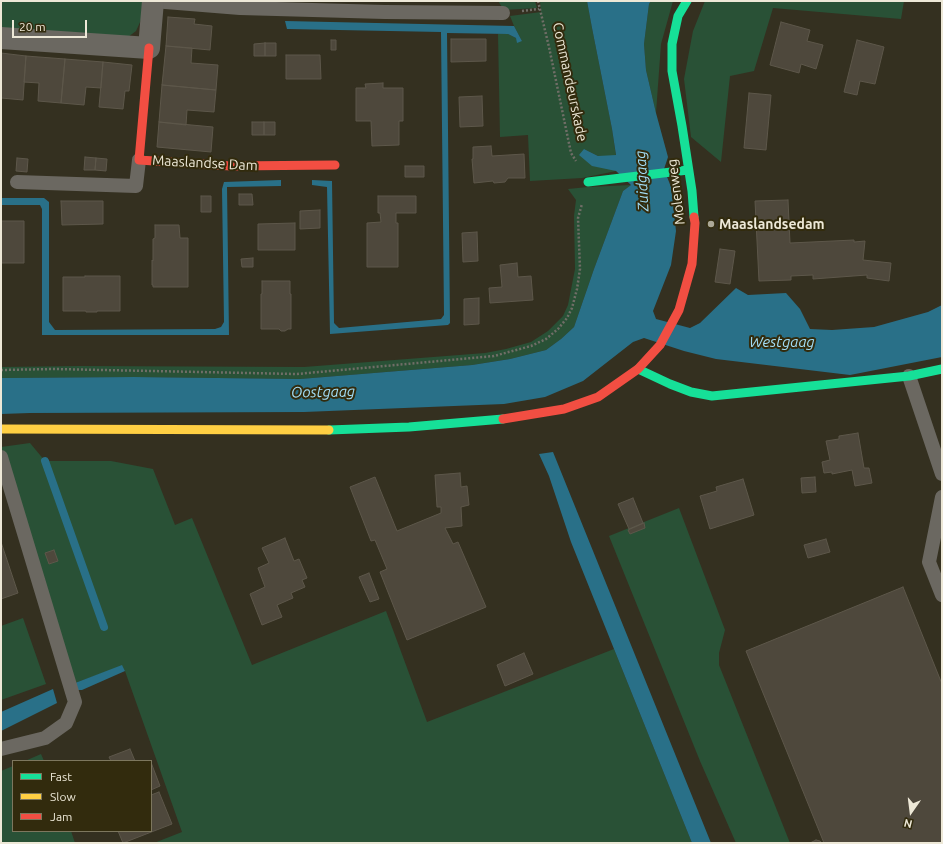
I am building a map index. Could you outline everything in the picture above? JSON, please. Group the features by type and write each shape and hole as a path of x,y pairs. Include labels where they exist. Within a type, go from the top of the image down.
{"main road":[{"name":"Molenweg","path":"638,369 660,345 679,310 692,264 695,223 684,171 682,126 672,71 672,44 678,16 687,1"},
{"name":"Maaslandse Dam","path":"149,48 139,160 231,166 335,165"},
{"path":"588,182 684,171"},
{"path":"1,429 341,430 409,427 500,420 564,409 598,397 638,369 691,392 712,396 909,376 942,369"}],"street":[{"name":"Maaslandse Dam","path":"149,48 153,1"},
{"path":"1,38 149,48"}],"lane":[{"path":"153,1 240,8 385,6 503,13"},
{"path":"17,182 136,186 139,160"},
{"path":"909,376 942,474"},
{"path":"1,457 75,702 66,723 45,738 1,749"},
{"path":"942,497 929,562 942,595"}],"path":[{"name":"Commandeurskade","path":"538,1 571,153 588,178 588,182"},
{"path":"1,370 54,369 297,374 494,356 531,346 546,339 558,329 567,318 572,308 580,270 578,218 588,187 588,182"}],"green space":[{"path":"1,1 143,1 141,20 136,31 128,37 1,28"},
{"path":"287,1 370,1 370,2"},
{"path":"498,1 535,1 537,8 504,10"},
{"path":"540,1 587,1 616,156 598,156 584,149 616,171 582,178 530,181 528,135 500,137 498,34 508,34 522,41 510,16 541,12"},
{"path":"651,1 673,1 661,44 656,113 646,70 644,44 649,4"},
{"path":"705,1 904,1 901,19 773,8 754,71 730,76 721,162 691,137 684,79 693,31"},
{"path":"631,185 623,191 574,327 546,350 510,359 472,365 300,379 134,377 1,378 1,367 304,367 485,353 531,342 548,331 563,316 568,305 575,269 574,216 576,200 568,189"},
{"path":"30,443 45,461 111,461 153,469 175,525 192,518 252,665 386,611 427,722 614,649 692,843 154,843 182,832 125,671 122,666 75,683 1,458 1,447"},
{"path":"679,508 725,630 719,653 719,665 790,843 736,843 700,761 609,536"},
{"path":"23,618 46,684 1,700 1,626"},
{"path":"41,754 44,760 27,760"},
{"path":"12,766 12,832 71,832 75,843 1,843 1,771"}],"water":[{"path":"587,1 651,1 649,4 644,44 646,70 668,157 664,169 671,187 676,231 671,265 653,311 656,319 690,328 700,323 736,288 748,295 786,293 800,309 810,329 832,330 874,327 928,312 942,305 942,357 850,375 716,359 684,351 644,338 633,342 583,381 545,397 504,404 304,412 1,414 1,378 134,377 300,379 472,365 510,359 546,350 574,327 623,191 631,185 616,171 592,166 579,155 584,149 598,156 616,155"},
{"path":"285,21 514,26 522,41 517,43 516,38 508,34 447,33 450,323 448,325 330,334 327,187 312,185 312,180 332,181 334,323 339,328 441,319 444,315 441,32 287,29"},
{"path":"281,180 281,186 227,187 229,335 42,335 42,209 40,205 1,205 1,198 44,198 49,202 49,322 55,330 215,329 221,327 224,322 222,189 224,182"},
{"path":"553,452 711,843 692,843 571,542 549,476 539,454"},
{"path":"122,665 125,671 82,690 77,690 75,683"},
{"path":"53,689 57,703 1,731 1,712"}],"building":[{"path":"168,17 195,19 194,24 212,26 210,50 166,46"},
{"path":"781,22 810,30 807,41 823,45 816,69 801,64 799,73 770,65"},
{"path":"451,39 486,39 486,61 451,62"},
{"path":"331,40 336,40 336,50 331,50"},
{"path":"857,40 884,47 875,84 860,81 857,95 844,92"},
{"path":"265,43 265,56 254,56 254,44"},
{"path":"265,43 276,43 276,56 265,56"},
{"path":"166,46 192,48 191,63 218,65 216,90 162,85"},
{"path":"1,53 26,56 23,100 1,98"},
{"path":"286,55 320,55 321,79 286,79"},
{"path":"26,56 65,59 61,103 38,101 39,83 24,82"},
{"path":"65,59 103,62 101,88 86,87 84,105 61,103"},
{"path":"103,62 132,65 129,91 125,91 123,109 99,107"},
{"path":"383,83 383,88 403,88 403,121 399,121 399,145 372,146 371,121 356,121 356,88 366,88 365,84"},
{"path":"162,85 216,90 214,112 187,110 186,125 159,122"},
{"path":"749,93 771,95 766,150 744,148"},
{"path":"482,96 483,126 460,127 459,97"},
{"path":"159,122 213,127 211,152 157,147"},
{"path":"252,122 264,122 264,135 252,135"},
{"path":"264,122 275,122 275,135 264,135"},
{"path":"491,146 492,156 524,154 525,178 508,178 505,182 494,183 493,181 474,183 472,159 473,147"},
{"path":"85,157 96,158 95,170 84,170"},
{"path":"17,158 28,159 27,172 16,171"},
{"path":"96,158 107,159 106,171 95,170"},
{"path":"405,166 424,166 424,177 405,177"},
{"path":"239,194 252,194 253,205 239,205"},
{"path":"201,196 211,196 211,212 201,212"},
{"path":"378,196 416,196 416,213 396,213 396,223 398,223 398,267 367,267 367,223 381,222 380,213 378,213"},
{"path":"788,200 790,243 854,240 854,242 865,241 863,260 891,263 889,281 867,278 867,275 813,279 813,275 791,276 791,280 759,281 755,201"},
{"path":"61,201 103,201 103,224 62,225"},
{"path":"320,210 320,228 300,229 300,211"},
{"path":"1,221 24,221 24,263 1,263"},
{"path":"295,223 295,250 258,250 258,224"},
{"path":"155,225 179,225 180,238 188,238 188,287 153,287 152,260 153,261 153,239 155,238"},
{"path":"477,232 478,261 463,262 462,233"},
{"path":"720,249 735,251 730,284 715,282"},
{"path":"253,258 253,267 242,267 241,259"},
{"path":"517,263 518,277 531,276 533,300 490,303 489,288 502,287 500,265"},
{"path":"120,276 120,311 63,311 63,277"},
{"path":"262,281 290,281 291,329 281,331 279,329 261,329"},
{"path":"479,298 479,324 464,325 464,299"},
{"path":"858,433 864,468 869,468 872,483 855,486 852,470 832,474 832,472 824,473 822,462 830,460 826,441 839,439 839,436"},
{"path":"460,473 461,487 467,486 469,505 461,507 462,526 445,528 453,544 458,542 486,607 407,640 380,572 387,569 375,540 371,541 350,487 375,477 397,531 441,513 441,507 437,507 435,475"},
{"path":"815,477 816,492 802,493 801,478"},
{"path":"743,479 754,515 710,529 700,496 717,491 716,487"},
{"path":"633,498 643,523 629,529 618,504"},
{"path":"644,523 645,528 630,534 628,530"},
{"path":"285,538 294,561 299,559 307,578 302,580 305,587 291,593 293,598 277,605 282,617 262,625 250,594 265,587 258,568 269,563 262,548"},
{"path":"826,539 830,552 808,558 804,545"},
{"path":"1,542 18,593 1,599"},
{"path":"54,550 58,561 49,564 45,553"},
{"path":"369,573 379,599 370,602 359,577"},
{"path":"903,587 942,684 942,843 824,843 746,651"},
{"path":"524,653 533,674 505,686 497,665"},
{"path":"130,749 135,760 110,760 109,757"},
{"path":"152,765 160,786 152,790"},
{"path":"159,792 172,824 152,832 152,795"},
{"path":"118,832 151,832 123,843"},
{"path":"816,840 822,843 810,843"}],"waterway":[{"path":"45,461 104,627"}],"traffic: fast":[{"path":"687,1 678,16 672,44 672,71 692,191 694,217"},
{"path":"588,182 688,170"},
{"path":"638,369 691,392 712,396 909,376 942,369"},
{"path":"329,430 409,427 503,419"}],"traffic: slow":[{"path":"1,429 329,430"}],"traffic: jam":[{"path":"149,48 139,160 231,166 335,165"},
{"path":"503,419 564,409 598,397 638,369 660,345 679,310 692,264 695,223 694,217"}],"place":[{"name":"Maaslandsedam","path":"711,224"}],"water label":[{"name":"Zuidgaag","path":"642,181"},
{"name":"Westgaag","path":"782,342"},
{"name":"Oostgaag","path":"323,392"}]}
